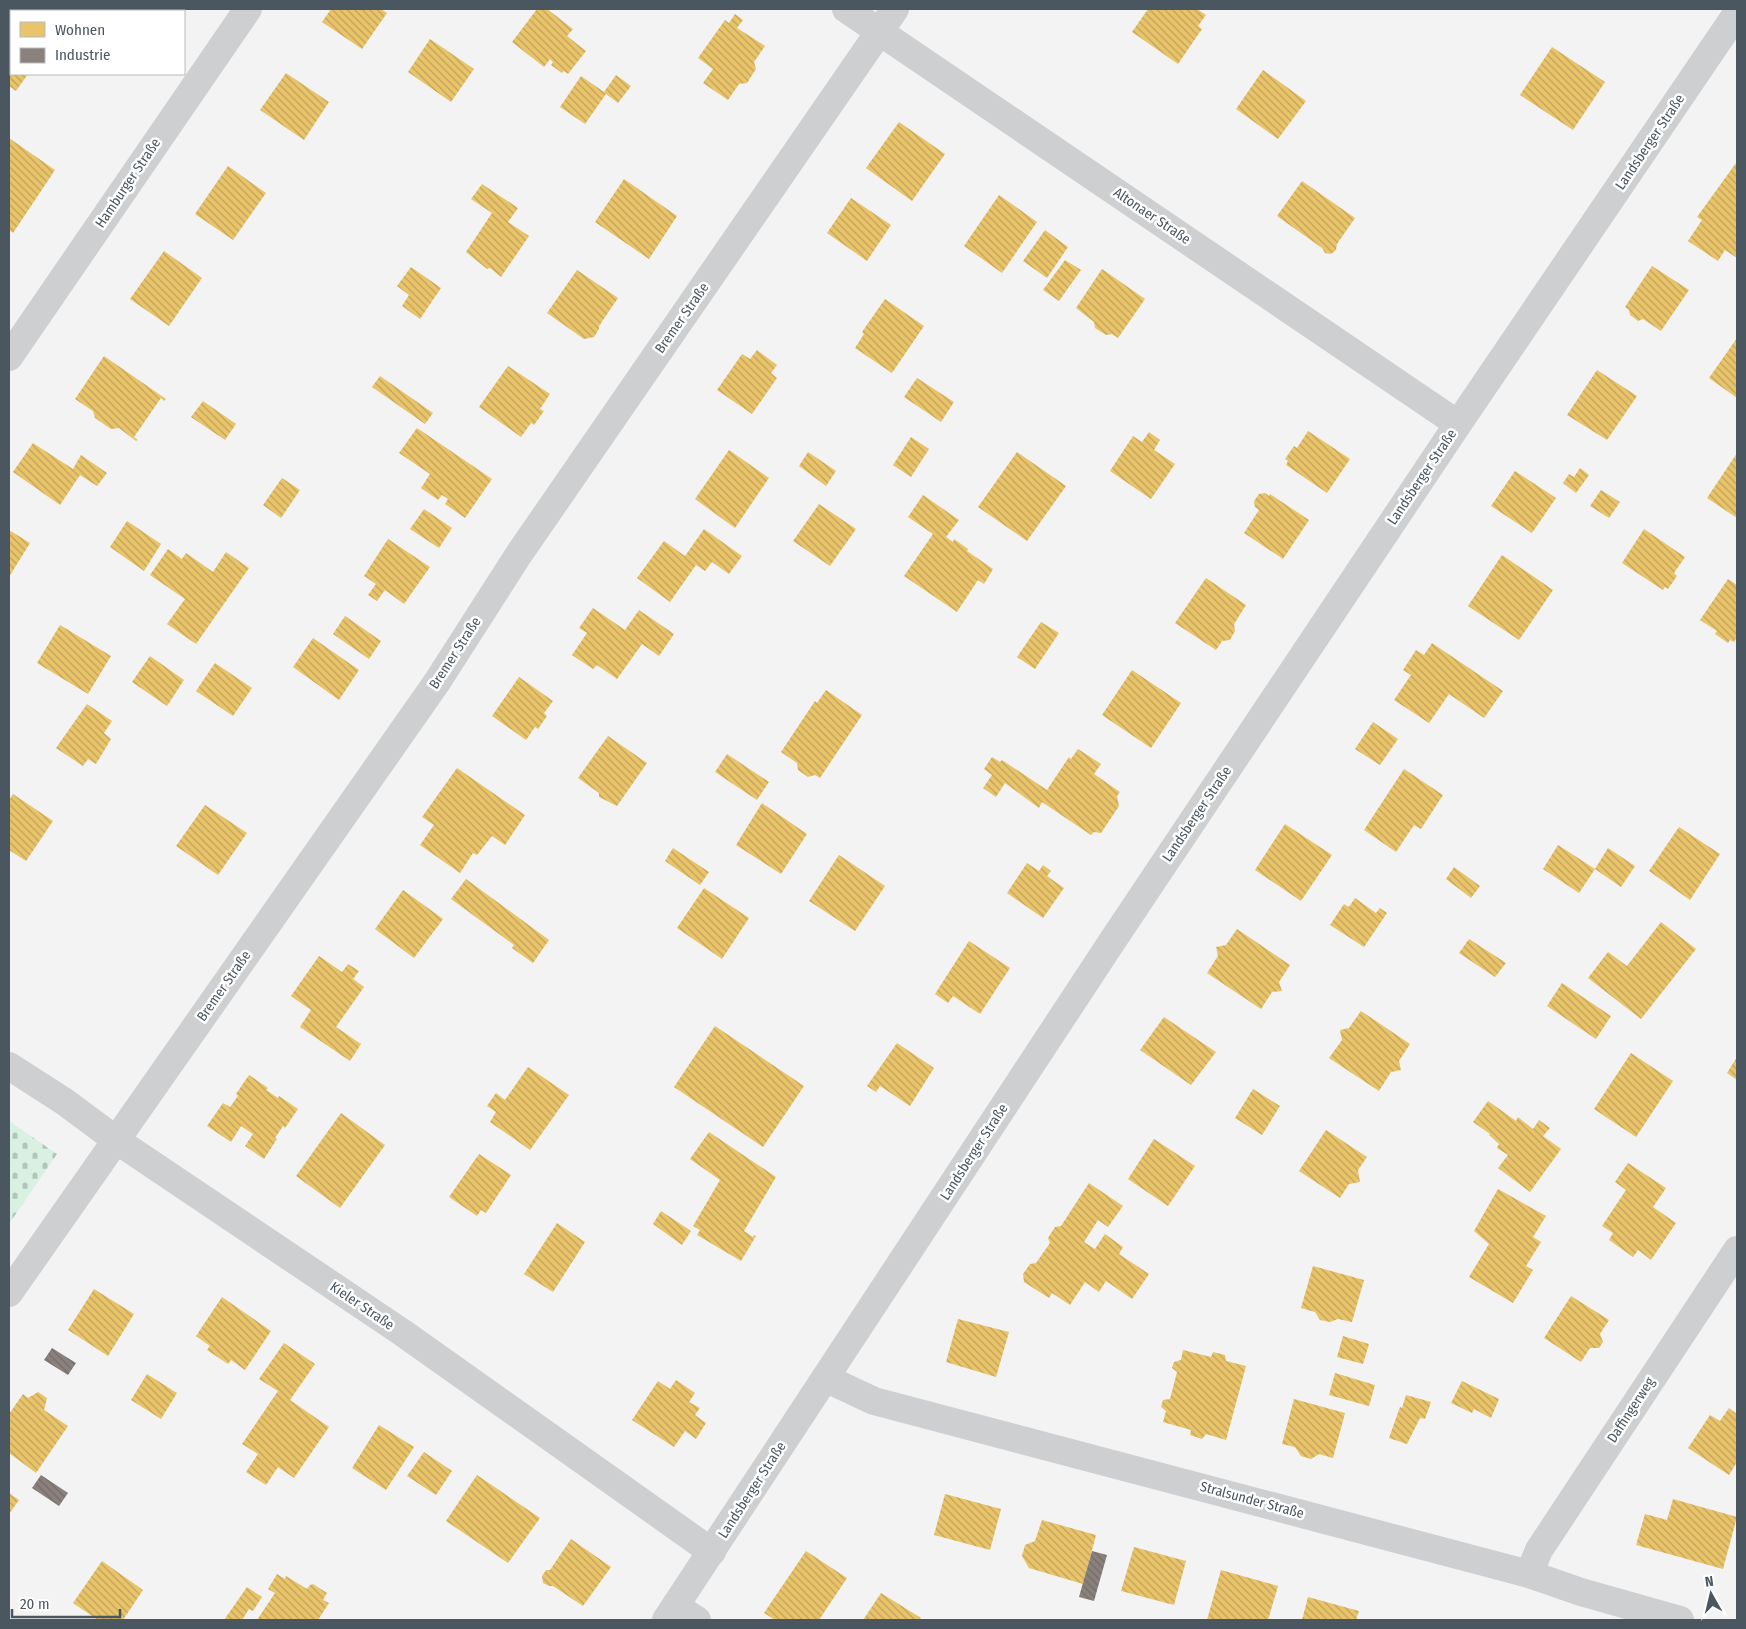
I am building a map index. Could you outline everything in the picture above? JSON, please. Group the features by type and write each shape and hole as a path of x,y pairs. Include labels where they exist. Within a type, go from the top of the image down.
{"street":[{"name":"Hamburger Straße","path":"9,357 248,9"},
{"name":"Altonaer Straße","path":"846,9 1458,424"},
{"name":"Bremer Straße","path":"9,1293 437,682 520,554 895,9"},
{"name":"Landsberger Straße","path":"679,1616 712,1552 1113,940 1458,424 1737,14"},
{"name":"Kieler Straße","path":"9,1066 65,1102 116,1140 403,1333 712,1552"},
{"name":"Daffingerweg","path":"1529,1574 1539,1550 1737,1250"},
{"name":"Stralsunder Straße","path":"825,1378 874,1401 1529,1574 1582,1592 1680,1620"}],"green space":[{"path":"9,1121 57,1154 9,1224"}],"building: Wohnen":[{"path":"331,9 381,9 387,13 362,49 322,22"},
{"path":"537,9 547,9 573,29 567,36 586,51 568,74 564,71 562,73 551,65 553,62 550,59 544,67 512,42"},
{"path":"1148,9 1197,9 1206,15 1198,26 1202,29 1178,64 1132,32"},
{"path":"735,14 743,20 737,28 765,46 754,62 756,69 747,83 739,84 728,100 703,83 713,69 698,58 725,20 729,23"},
{"path":"10,22 10,75 27,75 16,91 9,86"},
{"path":"430,39 474,69 451,102 408,72"},
{"path":"1552,47 1605,82 1573,130 1520,95"},
{"path":"1263,70 1306,101 1278,139 1236,109"},
{"path":"286,73 329,102 304,140 260,110"},
{"path":"616,75 631,86 618,103 606,94 585,124 560,107 581,76 604,92"},
{"path":"899,122 945,154 912,201 866,168"},
{"path":"9,138 55,170 13,233 9,230"},
{"path":"1736,163 1737,258 1725,250 1718,261 1688,241 1702,220 1697,217"},
{"path":"228,166 266,193 233,240 195,214"},
{"path":"624,179 677,216 649,259 595,222"},
{"path":"1302,181 1355,218 1337,244 1336,250 1331,254 1325,253 1322,248 1277,216"},
{"path":"482,184 518,208 508,222 529,236 501,277 490,268 487,269 466,252 492,213 471,199"},
{"path":"999,195 1037,222 1002,273 964,246"},
{"path":"851,198 891,225 867,261 827,233"},
{"path":"1045,230 1068,247 1047,278 1023,261"},
{"path":"164,251 202,278 169,326 130,299"},
{"path":"1065,260 1081,270 1059,301 1043,290"},
{"path":"1652,266 1689,290 1661,331 1643,319 1638,321 1630,315 1629,310 1625,307"},
{"path":"411,267 441,288 420,319 402,306 409,295 397,286"},
{"path":"1102,269 1145,299 1118,338 1112,334 1106,335 1095,328 1094,322 1076,308"},
{"path":"577,270 618,298 599,326 594,337 584,339 547,313"},
{"path":"885,299 924,326 892,373 855,348 864,334 862,332"},
{"path":"1737,338 1737,398 1709,378"},
{"path":"757,350 777,365 771,373 777,378 752,414 717,390 742,354 750,359"},
{"path":"104,356 166,399 164,401 161,398 134,437 138,440 136,441 119,428 111,429 95,418 93,411 75,399"},
{"path":"508,366 550,394 540,409 544,411 534,425 531,423 521,437 479,407"},
{"path":"1597,370 1637,396 1607,440 1567,415"},
{"path":"380,376 433,413 425,424 372,387"},
{"path":"917,378 954,402 941,422 904,397"},
{"path":"203,401 236,424 225,440 191,417"},
{"path":"417,428 492,479 465,518 445,504 448,499 442,495 438,500 421,488 430,474 399,453"},
{"path":"1308,431 1350,459 1327,493 1286,465 1288,461 1285,459 1294,446 1297,448"},
{"path":"1149,432 1160,440 1154,450 1175,464 1151,499 1110,471 1133,436 1142,442"},
{"path":"911,437 929,449 911,477 893,465"},
{"path":"33,443 73,469 81,455 107,473 97,486 80,475 60,505 13,472"},
{"path":"729,450 769,478 735,528 695,499"},
{"path":"808,452 836,471 826,486 799,466"},
{"path":"1017,452 1066,486 1027,541 978,507"},
{"path":"1737,453 1737,518 1707,498"},
{"path":"1580,468 1589,475 1576,493 1563,483 1569,474 1574,477"},
{"path":"1515,471 1556,498 1532,533 1491,506"},
{"path":"282,478 300,490 281,518 263,505"},
{"path":"1601,490 1620,502 1609,518 1590,506"},
{"path":"1265,493 1269,496 1270,494 1309,520 1283,559 1244,533 1259,510 1255,507 1254,501 1259,494"},
{"path":"923,495 959,520 946,537 953,542 954,539 968,549 967,551 993,569 984,584 978,580 957,612 904,576 933,534 908,517"},
{"path":"819,504 856,529 830,566 793,541"},
{"path":"424,509 452,528 439,548 410,529"},
{"path":"127,521 161,544 144,571 110,547"},
{"path":"704,529 742,556 729,574 712,562 705,571 696,565 670,602 637,578 664,541 685,556"},
{"path":"1644,529 1685,557 1674,573 1677,576 1668,589 1665,587 1663,590 1622,563"},
{"path":"9,530 30,543 9,577"},
{"path":"388,539 430,567 404,604 385,590 377,601 368,595 376,584 364,576"},
{"path":"168,549 182,559 186,553 213,572 226,552 249,568 196,644 167,624 185,599 150,575"},
{"path":"1502,555 1553,590 1519,640 1468,606"},
{"path":"1206,578 1246,605 1234,624 1235,631 1230,640 1222,641 1216,650 1175,623"},
{"path":"1728,579 1737,585 1737,637 1734,642 1730,640 1728,643 1715,634 1717,631 1700,620"},
{"path":"593,608 625,630 639,610 674,634 659,656 642,644 617,679 597,665 593,669 572,655 587,633 579,628"},
{"path":"345,616 381,641 369,659 333,634"},
{"path":"1041,622 1059,633 1035,669 1017,657"},
{"path":"60,625 111,656 88,694 37,663"},
{"path":"313,638 359,670 339,700 293,667"},
{"path":"1432,643 1503,691 1484,718 1449,694 1429,723 1394,700 1411,675 1403,670 1416,650 1424,655"},
{"path":"150,656 184,680 167,706 132,682"},
{"path":"215,663 252,688 233,716 196,691"},
{"path":"1132,670 1181,703 1151,748 1102,715"},
{"path":"519,677 553,701 544,713 547,716 538,729 535,727 526,740 492,716"},
{"path":"826,690 862,715 820,778 815,775 808,777 798,770 797,763 781,752 815,701 817,703"},
{"path":"87,704 112,721 104,733 111,739 96,764 88,759 83,766 56,748"},
{"path":"1373,722 1398,739 1380,765 1355,749"},
{"path":"608,736 647,763 617,806 599,797 599,793 578,778"},
{"path":"1078,749 1101,764 1094,774 1120,792 1117,796 1119,806 1101,833 1094,832 1091,835 1042,802 1039,808 1005,783 996,797 983,788 992,775 984,769 992,757 1000,762 1002,760 1047,790 1069,757 1071,759"},
{"path":"727,754 769,782 757,800 715,772"},
{"path":"457,768 525,815 505,845 492,836 477,855 473,853 460,873 420,845 434,825 422,817"},
{"path":"1404,769 1443,795 1421,829 1414,825 1396,852 1364,830"},
{"path":"13,794 53,821 26,861 9,850 9,800"},
{"path":"762,803 807,834 781,874 736,845"},
{"path":"205,805 247,833 218,875 176,846"},
{"path":"1285,824 1332,855 1301,901 1255,870"},
{"path":"1679,827 1720,854 1690,900 1649,871"},
{"path":"1558,845 1595,869 1579,893 1543,869"},
{"path":"673,848 709,872 700,885 665,861"},
{"path":"1608,848 1635,866 1621,887 1595,869"},
{"path":"839,855 885,886 855,931 809,901"},
{"path":"1027,863 1039,871 1043,865 1051,871 1047,876 1064,888 1043,918 1007,893"},
{"path":"1454,867 1480,886 1471,898 1446,879"},
{"path":"466,879 549,940 533,963 512,948 514,945 451,899"},
{"path":"704,888 749,918 722,959 677,928"},
{"path":"403,890 443,919 414,958 375,929"},
{"path":"1355,898 1376,913 1380,908 1387,913 1364,947 1330,925 1344,904 1349,907"},
{"path":"1661,922 1696,949 1641,1019 1588,978 1608,952 1627,966"},
{"path":"1237,929 1290,965 1279,982 1282,991 1272,992 1261,1009 1207,973 1218,956 1216,947 1226,945"},
{"path":"1469,939 1506,963 1495,977 1459,953"},
{"path":"969,941 1010,968 980,1014 953,996 948,1003 935,994"},
{"path":"319,956 342,972 348,964 359,971 353,979 364,987 336,1027 361,1044 350,1061 300,1027 311,1010 291,996"},
{"path":"1562,983 1611,1016 1596,1039 1547,1006"},
{"path":"1361,1011 1410,1044 1399,1061 1401,1070 1391,1072 1379,1091 1329,1058 1342,1040 1340,1030 1349,1028"},
{"path":"1164,1017 1216,1052 1191,1085 1140,1050"},
{"path":"715,1026 804,1086 763,1147 674,1087"},
{"path":"897,1043 934,1068 910,1106 880,1086 876,1092 867,1086"},
{"path":"1631,1053 1673,1081 1636,1137 1594,1109"},
{"path":"1737,1057 1737,1080 1727,1073"},
{"path":"528,1067 569,1095 530,1150 490,1122 496,1112 487,1106 496,1093 505,1100"},
{"path":"249,1075 268,1088 266,1090 298,1109 285,1128 283,1126 264,1159 245,1146 253,1134 241,1126 231,1142 207,1126 223,1103 230,1107"},
{"path":"1253,1089 1280,1106 1262,1135 1235,1118"},
{"path":"1488,1101 1516,1121 1518,1117 1533,1129 1539,1120 1550,1128 1543,1136 1561,1149 1530,1192 1498,1168 1508,1155 1497,1148 1499,1144 1490,1134 1473,1122"},
{"path":"341,1113 385,1145 340,1208 296,1176"},
{"path":"1326,1130 1367,1157 1358,1170 1360,1182 1349,1184 1340,1198 1299,1171"},
{"path":"709,1132 776,1177 744,1231 753,1237 754,1235 756,1236 741,1261 697,1235 700,1230 693,1226 720,1180 690,1159"},
{"path":"1154,1139 1195,1166 1168,1206 1128,1179"},
{"path":"479,1154 511,1175 486,1213 481,1210 477,1216 449,1197"},
{"path":"1628,1163 1666,1188 1653,1207 1676,1223 1651,1260 1638,1250 1633,1257 1609,1240 1613,1233 1602,1226 1626,1190 1615,1182"},
{"path":"1089,1183 1123,1206 1108,1227 1098,1220 1084,1242 1095,1249 1105,1234 1123,1247 1119,1254 1149,1274 1132,1299 1106,1281 1099,1292 1085,1282 1070,1305 1052,1293 1049,1298 1024,1282 1023,1274 1030,1264 1036,1263 1050,1243 1048,1238 1055,1227 1061,1226"},
{"path":"1498,1189 1546,1216 1533,1237 1541,1242 1526,1266 1533,1270 1513,1303 1469,1277 1489,1244 1474,1231"},
{"path":"661,1211 691,1231 682,1245 653,1224"},
{"path":"557,1223 585,1242 553,1292 524,1274"},
{"path":"1313,1266 1364,1280 1352,1322 1338,1319 1330,1322 1320,1320 1315,1312 1301,1308"},
{"path":"94,1289 134,1314 108,1356 68,1330"},
{"path":"1571,1296 1609,1320 1600,1334 1603,1342 1599,1348 1590,1348 1581,1362 1544,1338"},
{"path":"222,1297 271,1331 245,1370 231,1360 228,1364 207,1350 210,1346 196,1336"},
{"path":"958,1319 1009,1332 996,1377 946,1362"},
{"path":"1343,1336 1369,1344 1363,1364 1337,1357"},
{"path":"284,1343 315,1364 290,1400 329,1427 294,1478 278,1467 266,1485 246,1472 258,1454 242,1444 278,1391 259,1379"},
{"path":"1183,1350 1211,1357 1213,1352 1225,1355 1226,1361 1246,1366 1226,1440 1206,1434 1202,1439 1190,1435 1191,1430 1163,1422 1166,1411 1161,1407 1163,1400 1170,1399 1177,1372 1172,1368 1174,1362 1181,1360"},
{"path":"1335,1373 1375,1385 1369,1406 1329,1395"},
{"path":"147,1374 177,1393 161,1419 131,1400"},
{"path":"676,1380 695,1393 689,1402 700,1408 695,1415 706,1423 696,1439 685,1431 674,1447 632,1420 658,1381 670,1389"},
{"path":"1462,1381 1499,1399 1491,1418 1474,1409 1472,1413 1451,1403"},
{"path":"38,1392 47,1398 44,1410 68,1426 36,1473 9,1453 9,1414 23,1394 28,1398"},
{"path":"1406,1395 1431,1402 1425,1419 1420,1418 1407,1444 1389,1438"},
{"path":"1294,1399 1345,1413 1333,1458 1319,1454 1311,1459 1301,1456 1295,1447 1282,1444"},
{"path":"1729,1408 1737,1414 1737,1462 1729,1475 1688,1448 1710,1415 1720,1421"},
{"path":"379,1425 414,1447 386,1490 352,1468"},
{"path":"424,1452 452,1471 436,1495 407,1476"},
{"path":"477,1475 540,1518 508,1563 446,1521"},
{"path":"9,1493 19,1500 9,1514"},
{"path":"945,1494 1001,1509 990,1550 934,1535"},
{"path":"1673,1499 1737,1517 1723,1569 1636,1545 1645,1514 1667,1520"},
{"path":"1042,1520 1096,1535 1083,1584 1029,1568 1022,1556 1025,1545 1035,1541"},
{"path":"571,1539 611,1567 583,1606 553,1586 543,1583 542,1576 546,1570 550,1570"},
{"path":"1134,1547 1186,1561 1174,1605 1121,1591"},
{"path":"806,1551 847,1578 819,1620 775,1620 764,1613"},
{"path":"102,1561 143,1590 123,1620 98,1620 73,1603"},
{"path":"1221,1570 1278,1586 1268,1620 1207,1620"},
{"path":"277,1574 285,1579 286,1576 307,1589 313,1584 327,1593 323,1600 329,1603 318,1620 257,1620 275,1593 268,1589"},
{"path":"247,1587 262,1597 253,1611 249,1609 242,1620 224,1620"},
{"path":"881,1593 921,1618 919,1620 863,1620"},
{"path":"1308,1597 1359,1611 1356,1620 1302,1620"}],"building: Industrie":[{"path":"52,1348 76,1363 68,1375 44,1360"},
{"path":"41,1475 68,1493 59,1506 32,1488"},
{"path":"1092,1551 1107,1555 1094,1601 1079,1597"}]}
